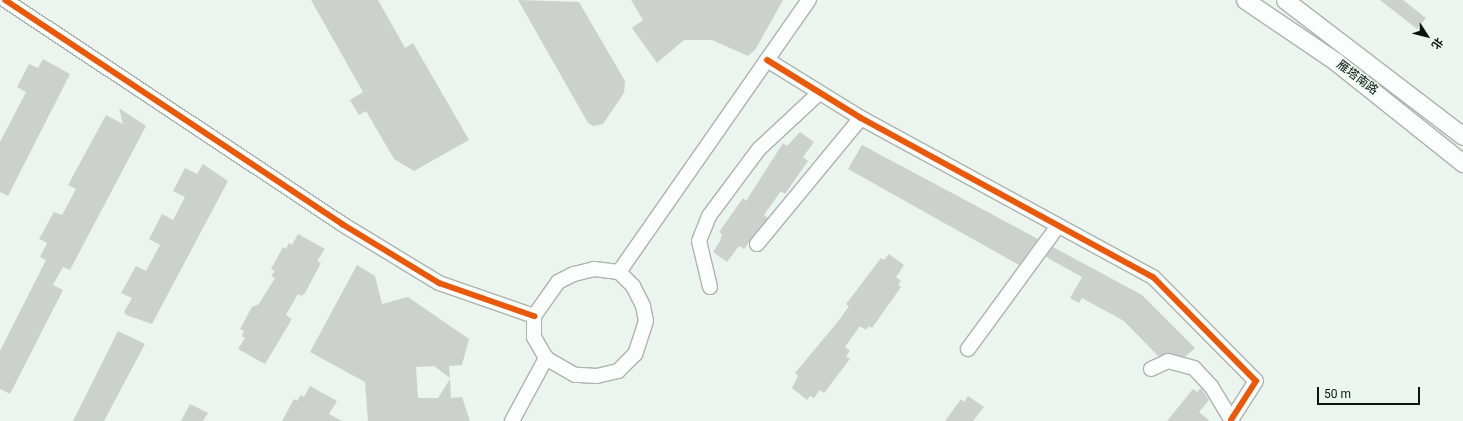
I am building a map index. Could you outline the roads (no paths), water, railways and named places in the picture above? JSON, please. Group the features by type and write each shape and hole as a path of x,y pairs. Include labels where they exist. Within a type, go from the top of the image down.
{"main road":[{"name":"雁塔南路","path":"1245,0 1335,61 1463,163"},
{"name":"雁塔南路","path":"1286,0 1463,136"}],"street":[{"path":"5,0 342,224 439,283 534,316"},
{"path":"619,272 809,0"},
{"path":"767,60 861,118 1153,277 1256,382 1231,420 1211,386 1194,368 1168,361 1151,369"},
{"path":"710,287 699,241 709,216 759,149 819,93"},
{"path":"756,244 861,118"},
{"path":"968,349 1058,226"},
{"path":"594,269 619,272 633,286 643,306 646,321 634,354 618,370 597,376 574,375 546,358 534,337 534,316 558,282 574,274 594,269"},
{"path":"512,421 546,358"}]}
